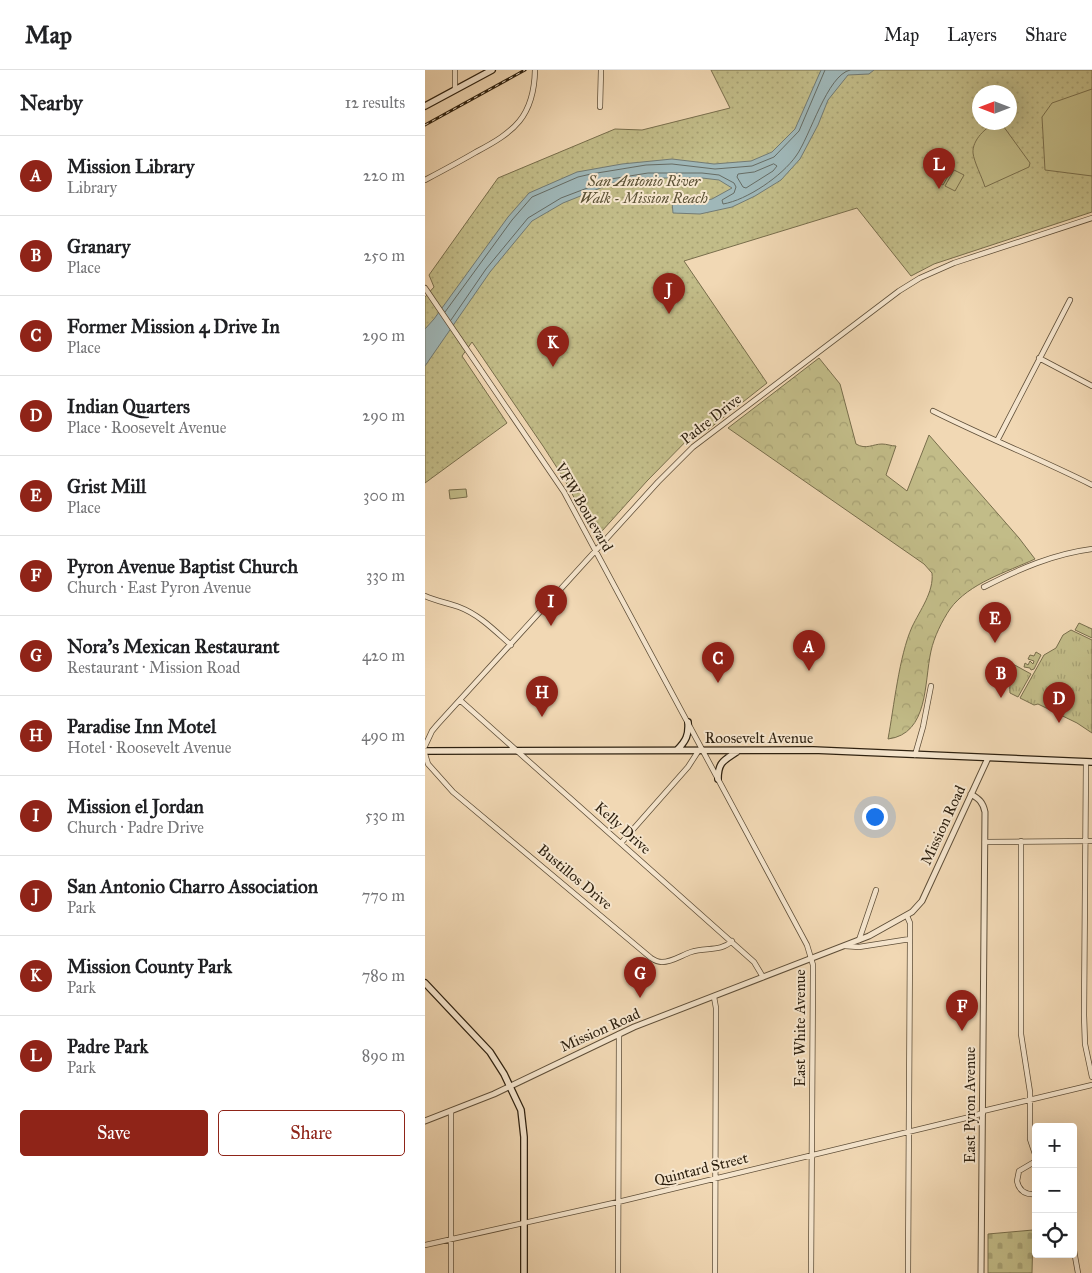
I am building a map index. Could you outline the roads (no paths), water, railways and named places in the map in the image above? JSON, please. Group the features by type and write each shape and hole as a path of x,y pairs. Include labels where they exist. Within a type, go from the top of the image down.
{"main road":[{"path":"425,106 492,70"},
{"path":"677,750 689,735 688,722"},
{"path":"718,779 721,762 739,750"},
{"name":"Roosevelt Avenue","path":"425,752 813,750 1089,762"},
{"path":"425,983 491,1052 521,1110 524,1127 524,1273"}],"street":[{"path":"455,70 455,90"},
{"path":"425,180 501,139 514,129 525,114 528,106 533,90 535,70"},
{"path":"600,107 601,70"},
{"name":"Padre Drive","path":"425,746 432,731 658,482 693,447 899,291 920,278 955,263 1092,218"},
{"name":"VFW Boulevard","path":"425,288 564,492 688,722 701,750"},
{"path":"997,441 1070,300"},
{"path":"1039,358 1092,386"},
{"path":"933,410 1092,485"},
{"path":"984,587 1054,556 1092,549"},
{"path":"425,596 442,603 457,606 477,616 511,645"},
{"path":"915,755 931,686"},
{"name":"Kelly Drive","path":"461,701 732,941 754,962 763,977"},
{"path":"621,843 701,750"},
{"name":"East White Avenue","path":"701,750 807,945 812,958 811,1273"},
{"name":"Bustillos Drive","path":"425,752 428,764 453,792 655,961 669,961 699,950 722,948 732,941"},
{"name":"Mission Road","path":"425,1121 510,1086 619,1034 859,940 907,916 922,901 987,758"},
{"path":"1089,762 1085,841 1084,1032 1092,1077"},
{"name":"East Pyron Avenue","path":"971,794 980,799 983,804 985,842 981,1273"},
{"path":"985,842 1092,841"},
{"path":"1021,842 1021,1034 1031,1099 1030,1139 1032,1146"},
{"path":"859,940 876,890"},
{"path":"907,916 910,923 908,1273"},
{"name":"Mission Road","path":"844,946 859,947 910,939"},
{"path":"714,997 716,1008 715,1273"},
{"path":"618,1273 619,1034"},
{"name":"Quintard Street","path":"425,1245 524,1224 812,1156 1092,1085"},
{"path":"451,1111 451,1273"},
{"path":"1032,1162 1019,1171 1017,1181 1018,1186 1023,1192 1032,1195"},
{"path":"1075,1258 1078,1273"}],"water":[{"path":"821,70 874,70 869,74 848,75 828,100 818,125 800,159 781,180 732,207 700,214 673,213 672,202 681,197 692,203 712,199 732,188 719,180 702,178 649,178 613,183 563,203 532,221 490,272 425,366 425,329 508,217 529,193 577,172 622,164 672,159 714,164 751,161 772,152 795,129"}],"railway":[{"path":"425,125 525,70"}],"place":[{"name":"Padre Park","path":"939,189"},
{"name":"San Antonio Charro Association","path":"669,314"},
{"name":"Mission County Park","path":"553,367"},
{"name":"Mission el Jordan","path":"551,626"},
{"name":"Grist Mill","path":"995,643"},
{"name":"Mission Library","path":"809,671"},
{"name":"Former Mission 4 Drive In","path":"718,683"},
{"name":"Granary","path":"1001,698"},
{"name":"Paradise Inn Motel","path":"542,717"},
{"name":"Indian Quarters","path":"1059,723"},
{"name":"Nora's Mexican Restaurant","path":"640,998"},
{"name":"Pyron Avenue Baptist Church","path":"962,1031"}],"park label":[{"name":"San Antonio River Walk - Mission Reach","path":"644,190"}]}
